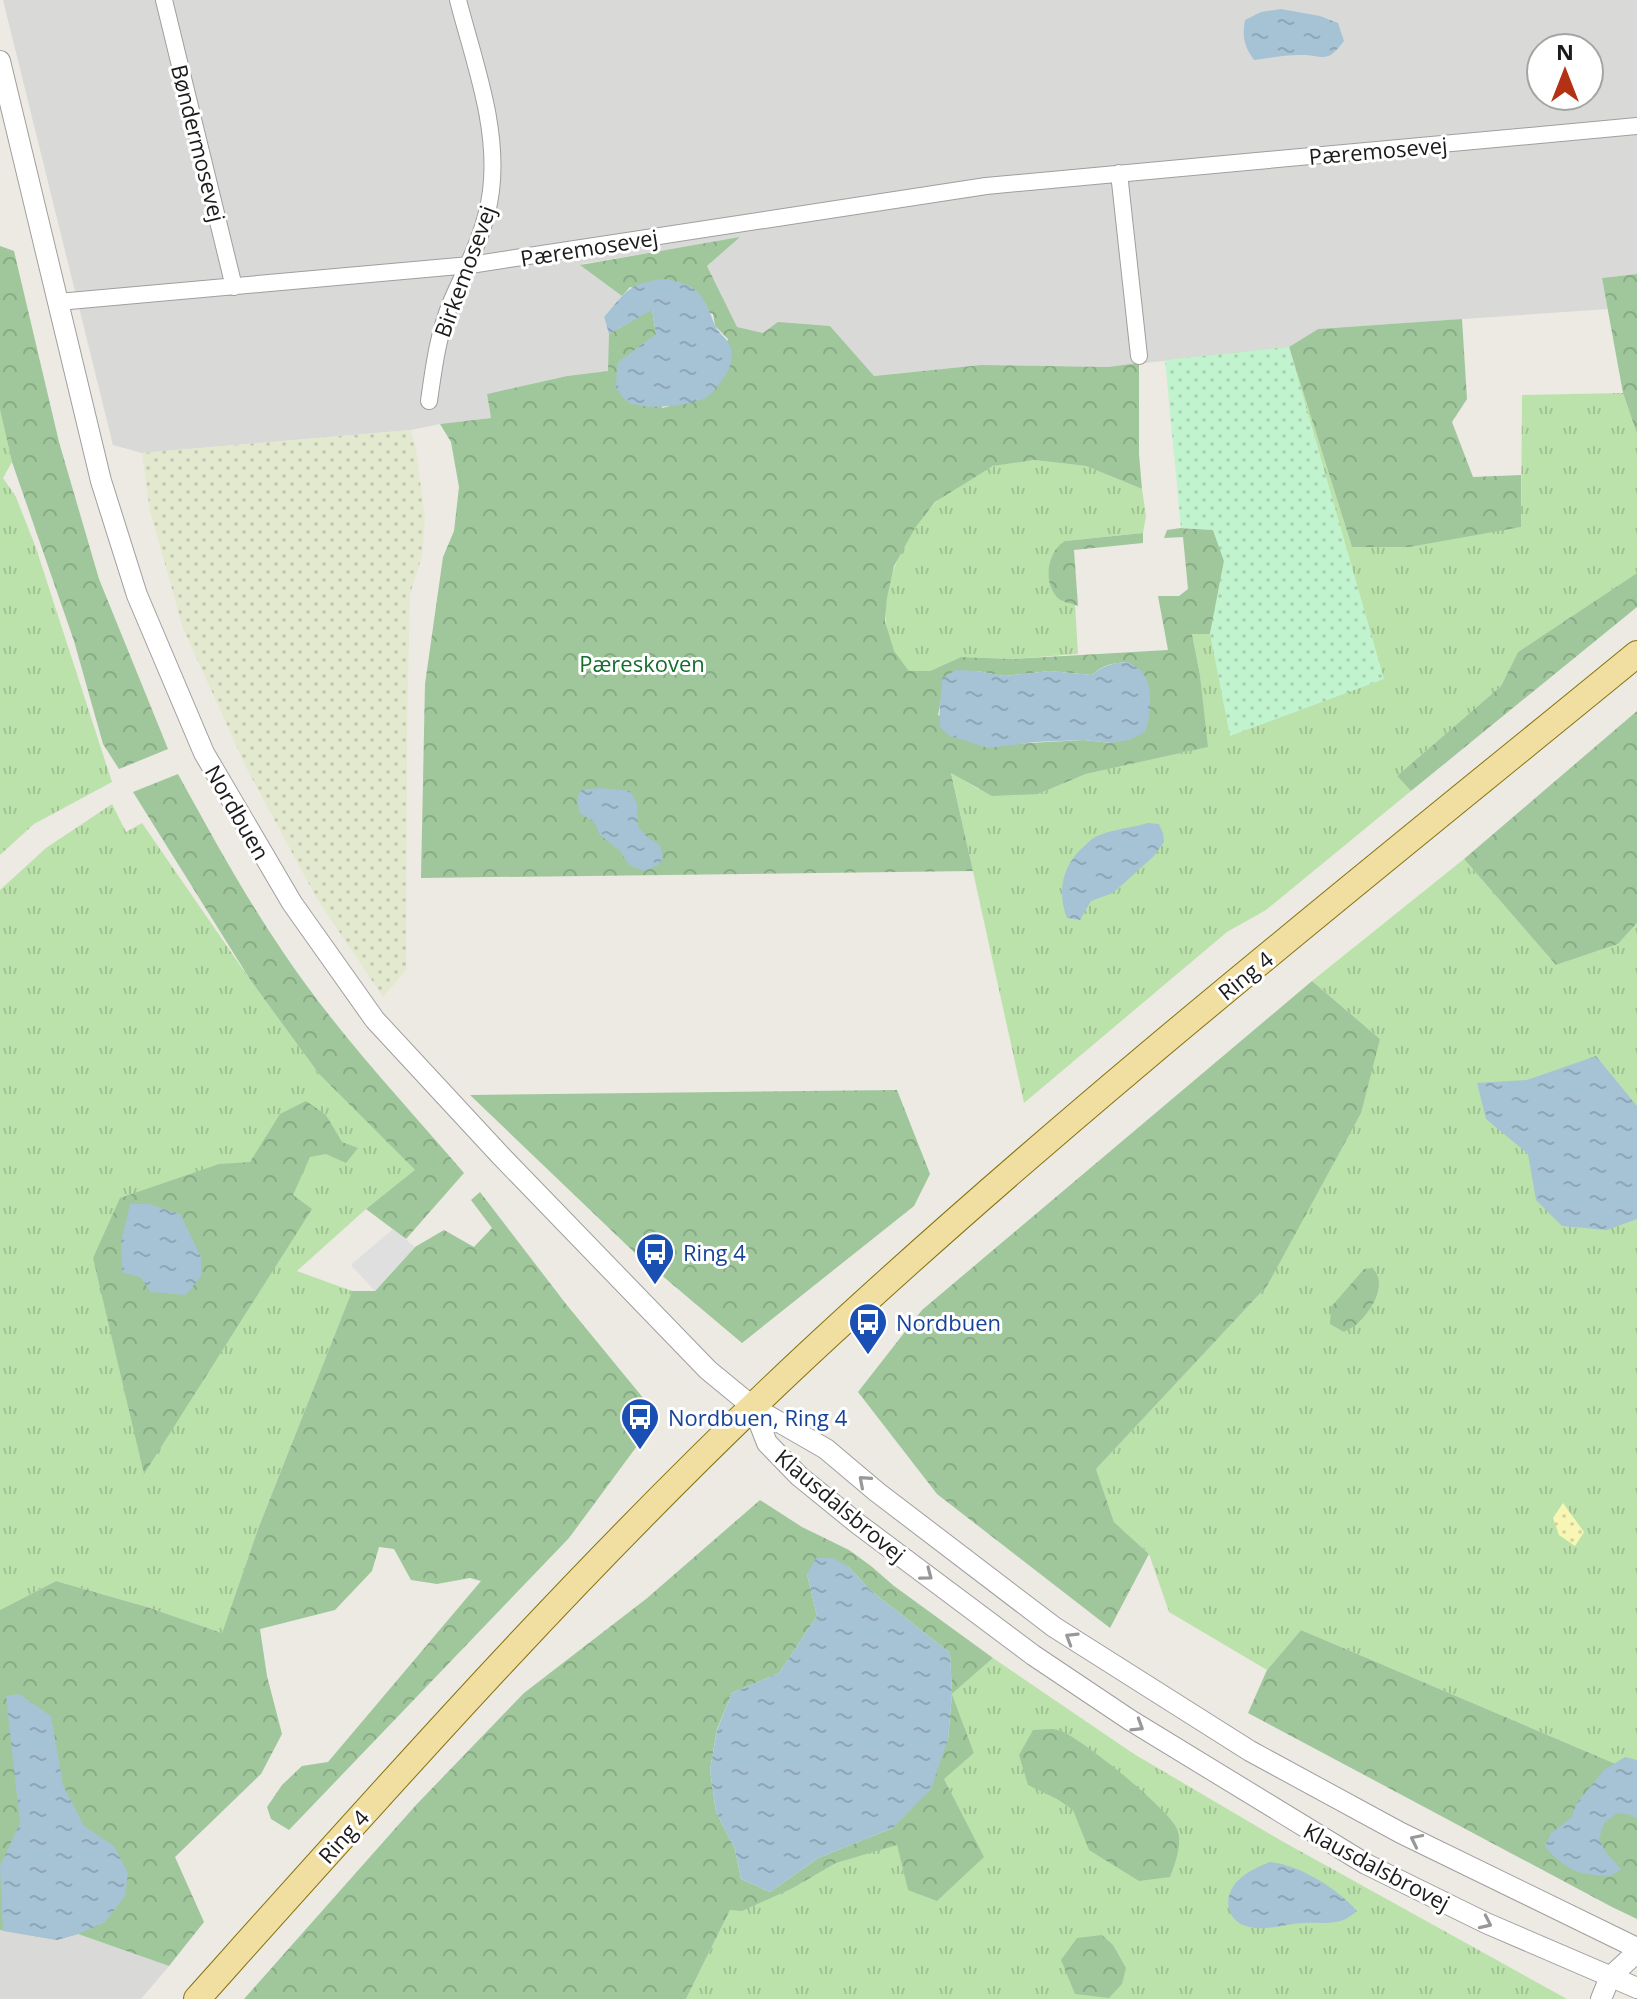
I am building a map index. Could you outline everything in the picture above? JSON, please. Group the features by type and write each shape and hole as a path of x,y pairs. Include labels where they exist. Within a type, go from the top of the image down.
{"main road":[{"name":"Ring 4","path":"197,1999 433,1737 613,1547 753,1407 946,1229 1192,1018 1637,654"}],"street":[{"name":"Bøndermosevej","path":"164,0 234,287"},
{"name":"Birkemosevej","path":"429,401 438,340 452,301 470,265 491,194 492,149 487,114 458,0"},
{"name":"Nordbuen","path":"0,61 101,481 137,595 204,753 292,903 375,1020 718,1381 753,1407"},
{"name":"Pæremosevej","path":"58,302 470,265 986,186 1637,126"},
{"path":"1119,173 1139,356"},
{"name":"Klausdalsbrovej","path":"753,1407 826,1449 877,1492 1054,1627 1250,1751 1401,1833 1637,1950"},
{"name":"Klausdalsbrovej","path":"753,1407 767,1443 799,1476 1033,1655 1130,1720 1366,1864 1486,1923 1637,1988"},
{"path":"1601,1999 1610,1977 1637,1950"}],"shaded area":[{"path":"3,0 1637,0 1637,274 1602,278 1608,309 1318,329 1289,347 1108,367 981,365 873,376 830,326 763,333 737,328 707,266 738,238 581,264 622,296 604,317 609,334 609,371 567,376 487,394 491,418 411,430 142,453 113,445"},
{"path":"393,1229 415,1247 375,1291 351,1265"},
{"path":"0,1930 57,1940 78,1934 169,1966 141,1999 0,1999"}],"green space":[{"name":"Pæreskoven","path":"740,237 707,266 737,327 763,333 778,322 830,326 874,376 981,365 1108,367 1139,363 1142,489 1086,466 1034,460 993,466 935,502 915,528 894,566 885,621 894,651 909,671 930,671 961,657 1013,659 1168,650 1158,596 1179,596 1188,589 1183,537 1164,538 1167,530 1213,530 1224,561 1210,634 1192,634 1208,747 1086,774 1038,794 992,796 951,773 973,871 421,878 425,684 443,557 454,531 459,487 451,442 440,424 491,418 487,394 567,376 608,371 609,334 652,309 662,408 707,397 728,339 715,326 713,314 630,287 622,296 580,265","holes":["1128,662 1111,743 1084,740 1012,744 938,715 942,696 977,671 1004,676 1050,671 1092,675 1109,665"]},
{"path":"0,246 14,251 59,442 99,579 168,749 119,769 103,744 74,641 12,462 0,410"},
{"path":"1637,274 1637,434 1623,393 1602,278"},
{"path":"1462,319 1467,399 1452,422 1473,477 1521,475 1521,527 1409,547 1352,547 1289,347 1318,329"},
{"path":"1289,347 1352,547 1521,527 1522,395 1623,393 1637,434 1637,573 1518,652 1501,686 1397,776 1411,791 1266,910 1227,932 1024,1103 951,772 978,789 1038,794 1086,774 1207,747 1200,675 1192,634 1211,634 1165,360"},
{"path":"1289,347 1384,679 1230,736 1210,634 1224,561 1213,530 1181,528 1165,360"},
{"path":"0,410 12,462 3,478 16,497 36,548 112,782 34,824 0,855"},
{"path":"411,430 425,518 422,556 410,594 406,970 383,997 316,897 247,769 183,628 150,511 142,453"},
{"path":"1034,460 1086,466 1142,489 1146,516 1143,533 1065,541 1062,601 1075,604 1078,654 1013,659 961,657 930,671 909,671 894,651 886,613 893,573 910,535 934,504 970,478 997,465"},
{"path":"1143,533 1143,543 1074,550 1078,606 1061,600 1054,593 1049,568 1054,552 1065,541"},
{"path":"1637,573 1637,607 1411,791 1397,776 1501,686 1518,652"},
{"path":"1637,711 1637,923 1618,944 1556,965 1464,859"},
{"path":"178,774 241,886 303,981 370,1065 464,1173 406,1239 366,1209 415,1170 319,1074 251,981 133,792"},
{"path":"112,804 126,832 142,823 319,1074 416,1171 366,1209 297,1271 352,1291 258,1529 222,1633 56,1581 0,1610 0,890 46,848"},
{"path":"1464,859 1556,965 1618,944 1637,923 1637,1773 1301,1630 1267,1670 1169,1612 1149,1554 1114,1522 1096,1469 1267,1286 1380,1039 1312,981"},
{"path":"1312,981 1380,1039 1361,1113 1267,1286 1096,1469 1114,1522 1149,1554 1110,1628 937,1494 858,1392 922,1310"},
{"path":"897,1090 930,1174 914,1206 742,1343 634,1252 470,1095"},
{"path":"306,1101 326,1115 342,1142 358,1148 346,1163 326,1154 310,1157 293,1195 312,1209 144,1474 93,1258 120,1198 219,1164 250,1162 280,1114"},
{"path":"480,1192 653,1410 655,1424 569,1538 289,1830 271,1819 267,1807 282,1785 302,1766 328,1762 481,1581 470,1578 437,1584 411,1580 394,1549 379,1547 372,1571 335,1610 260,1629 267,1676 282,1734 261,1774 175,1857 204,1922 169,1966 78,1934 57,1940 0,1930 0,1610 56,1581 222,1633 258,1529 352,1291 375,1291 415,1247 444,1230 474,1247 492,1228 471,1200"},
{"path":"1372,1268 1377,1274 1379,1288 1370,1310 1344,1332 1330,1324 1331,1307 1364,1269"},
{"path":"760,1500 802,1527 849,1550 993,1658 952,1694 974,1753 944,1779 984,1857 937,1901 908,1890 897,1845 836,1863 793,1888 742,1911 730,1910 686,1999 244,1999 416,1805 524,1693 646,1599","holes":["848,1566 870,1590 950,1653 952,1694 948,1739 893,1828 818,1858 770,1892 741,1879 735,1849 716,1812 710,1770 717,1729 732,1693 779,1673 817,1616 807,1574"]},
{"path":"1301,1630 1637,1773 1637,1919 1248,1713 1267,1670"},
{"path":"993,1658 1134,1754 1280,1840 1567,1999 686,1999 730,1910 793,1888 836,1863 897,1844 908,1889 943,1779 974,1753 952,1694"},
{"path":"1033,1730 1058,1730 1068,1735 1102,1758 1159,1806 1177,1829 1179,1841 1170,1877 1139,1881 1089,1850 1073,1810 1028,1785 1019,1755"},
{"path":"1102,1935 1113,1945 1126,1968 1122,1984 1109,1998 1075,1994 1061,1960 1077,1938"}],"sand":[{"path":"1563,1503 1584,1532 1575,1546 1559,1535 1553,1518"}],"water":[{"path":"1281,9 1320,16 1338,23 1344,41 1332,54 1324,57 1293,55 1254,60 1245,41 1245,20 1261,12"},
{"path":"663,279 683,283 702,297 716,328 731,347 731,361 718,386 707,397 668,406 635,405 626,401 616,388 617,363 656,334 652,310 609,334 604,317 635,286"},
{"path":"1128,662 1144,675 1150,690 1145,732 1129,740 1111,743 1084,740 1035,742 988,748 950,736 940,727 942,678 956,670 1004,676 1050,671 1092,675 1108,665"},
{"path":"581,790 630,791 637,804 638,827 660,845 663,858 658,865 644,871 629,865 620,851 600,835 595,823 580,813 577,799"},
{"path":"1148,823 1159,824 1163,833 1164,842 1154,856 1113,893 1091,901 1080,920 1067,918 1062,899 1063,880 1075,855 1097,836"},
{"path":"1596,1056 1637,1106 1637,1219 1607,1230 1562,1226 1536,1200 1528,1154 1486,1119 1477,1083 1527,1080"},
{"path":"130,1204 149,1204 180,1214 201,1257 201,1276 186,1295 151,1292 140,1277 122,1272 121,1242"},
{"path":"816,1558 832,1558 848,1566 870,1590 950,1653 952,1694 948,1739 931,1789 893,1828 818,1858 770,1892 741,1879 735,1849 716,1812 710,1770 717,1730 732,1693 779,1673 817,1616 807,1574"},
{"path":"19,1694 51,1716 63,1785 84,1826 114,1846 128,1873 125,1896 104,1923 57,1940 3,1931 0,1866 20,1823 6,1696"},
{"path":"1625,1757 1637,1760 1637,1819 1617,1813 1604,1823 1599,1839 1607,1854 1621,1869 1611,1876 1590,1875 1575,1870 1545,1847 1551,1833 1571,1818 1577,1803 1604,1770"},
{"path":"1270,1862 1293,1867 1317,1879 1357,1911 1344,1920 1331,1923 1260,1928 1238,1922 1228,1904 1231,1890 1245,1875"}],"place":[{"name":"Ring 4","path":"655,1286"},
{"name":"Nordbuen","path":"868,1356"},
{"name":"Nordbuen, Ring 4","path":"640,1451"}]}
